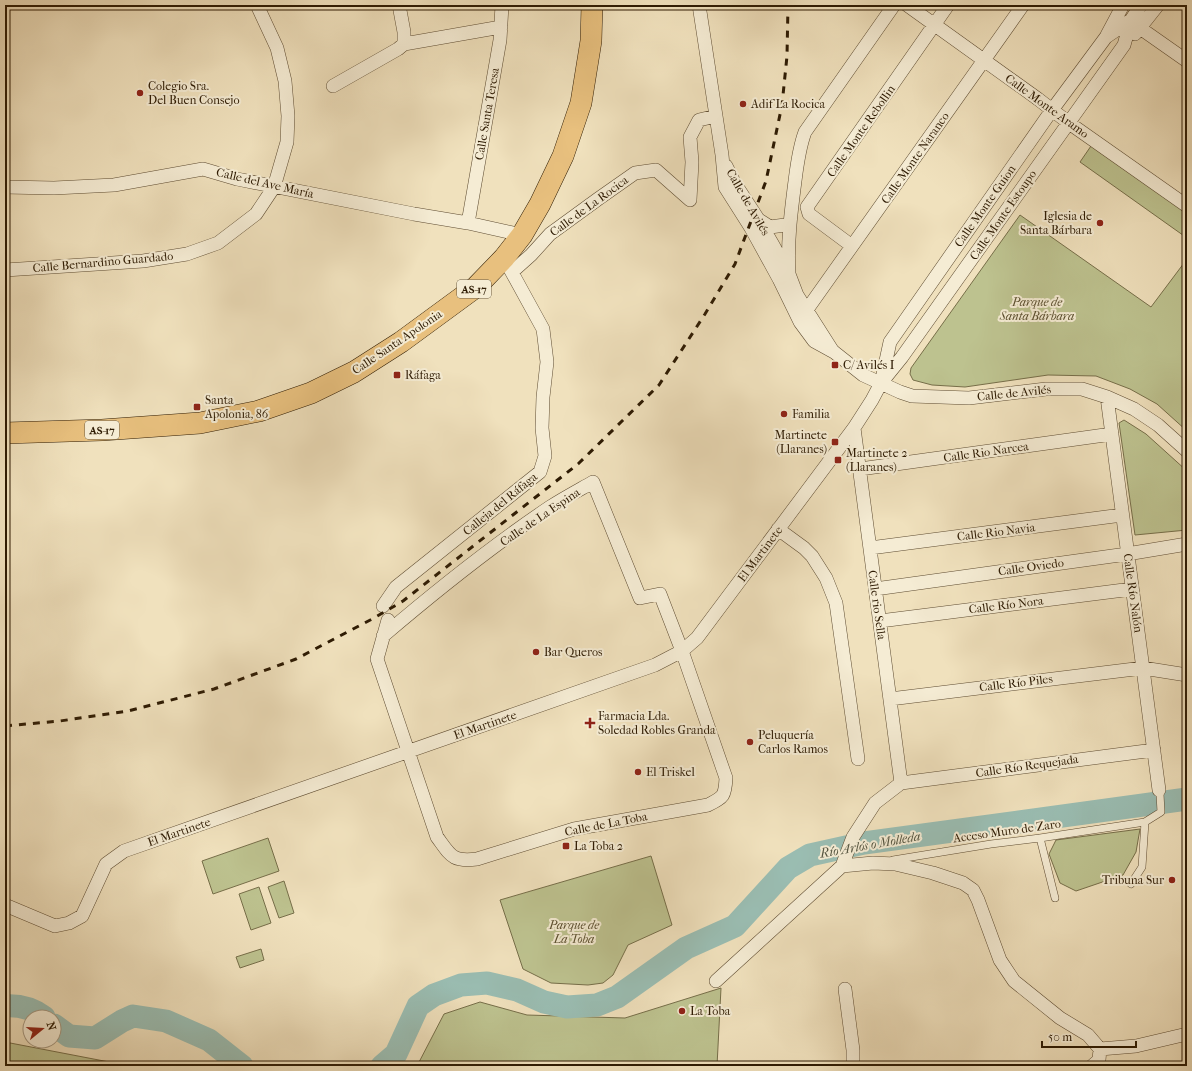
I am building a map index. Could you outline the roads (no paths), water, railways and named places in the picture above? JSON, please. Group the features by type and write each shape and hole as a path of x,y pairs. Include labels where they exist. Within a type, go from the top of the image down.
{"main road":[{"name":"Calle Santa Apolonia","path":"5,433 102,430 200,423 259,411 311,394 354,372 401,342 508,265 522,235 540,204 564,156 580,103 591,40 592,5"}],"street":[{"name":"Calle Bernardino Guardado","path":"5,270 143,261 187,254 218,244 256,214 274,186 287,142 288,116 285,81 277,48 257,5"},
{"path":"399,5 404,32 404,44"},
{"name":"Calle Santa Teresa","path":"468,223 501,27 502,5"},
{"name":"Calle de Avilés","path":"699,5 722,155 725,187 755,223 784,276 834,352"},
{"path":"784,276 787,254 788,226 800,144 805,132 894,5"},
{"name":"Calle Monte Aramo","path":"907,5 1068,123 1187,206"},
{"name":"Calle Monte Rebollin","path":"852,246 809,214 807,207 948,5"},
{"name":"Calle Monte Naranco","path":"806,311 1023,5"},
{"name":"Calle Monte Guion","path":"881,383 890,342 1052,110 1106,36 1123,5"},
{"path":"1141,5 1136,24 1187,61"},
{"name":"Calle Monte Estoupo","path":"881,383 907,351 1124,45 1136,24 1158,5"},
{"name":"Calle Monte Guion","path":"1106,36 1136,24"},
{"path":"333,86 398,49 404,44 501,27"},
{"name":"Calle de La Rocica","path":"508,265 531,255 550,234 635,173 656,170 690,200 692,162 690,137 699,120 716,116"},
{"name":"Calle del Ave María","path":"5,187 54,188 114,185 203,169 237,179 414,214 468,223 522,235"},
{"path":"755,223 770,227 788,226"},
{"path":"755,223 764,239 773,245 784,276"},
{"path":"773,245 776,238 788,226"},
{"name":"Calleja del Ráfaga","path":"383,606 396,588 540,472 545,456 542,428 543,397 547,362 543,329 508,265"},
{"name":"Calle de Avilés","path":"784,276 800,322 814,341 834,352 863,375 900,392 912,396 969,398 1061,388 1082,389 1107,397 1134,409 1158,425 1187,451"},
{"name":"El Martinete","path":"5,905 55,926 69,923 82,916 106,864 124,851 656,665 682,651 697,638 854,428 881,383"},
{"name":"Calle Río Nalón","path":"1107,397 1159,792"},
{"name":"Calle rio Sella","path":"854,428 901,783"},
{"name":"Calle Rio Narcea","path":"860,469 1112,434"},
{"name":"Calle de La Espina","path":"383,636 435,592 498,544 551,506 593,482 640,598 660,594 682,651"},
{"name":"Calle Rio Navia","path":"870,548 1122,515"},
{"path":"778,529 804,548 812,556 826,578 836,603 858,759"},
{"name":"Calle Oviedo","path":"875,589 1127,554 1187,544"},
{"name":"Calle Río Nora","path":"880,621 1132,589"},
{"path":"388,620 377,659 408,752"},
{"name":"Calle de La Toba","path":"408,752 437,837 451,856 463,861 477,859 574,829 708,804 720,799 725,792 726,778 682,651"},
{"name":"Calle Río Piles","path":"890,699 1143,668 1187,675"},
{"name":"Calle Río Requejada","path":"901,783 1154,750"},
{"path":"716,981 843,862 854,837 875,803 901,783"},
{"path":"843,862 894,864 934,873 963,884 973,890 1000,960 1014,981 1060,1018 1088,1035 1100,1049 1099,1060 1092,1066"},
{"path":"845,989 853,1050 853,1066"},
{"path":"1100,1049 1136,1046 1187,1034"}],"lane":[{"path":"1131,884 1142,867 1145,822 1162,812 1159,792"},
{"name":"Acceso Muro de Zaro","path":"873,863 1145,822"},
{"path":"1040,838 1056,898"}],"waterway":[{"name":"Río Arlós o Molleda","path":"382,1066 396,1054 418,1006 434,995 461,985 487,983 517,990 544,1002 567,1007 597,1005 617,997 686,948 735,926 788,868 810,855 864,843 1187,799"},
{"name":"Río Arlós o Molleda","path":"5,1006 15,1006 28,1009"},
{"name":"Río Arlós o Molleda","path":"62,1031 69,1036 95,1038 133,1016 166,1021 209,1040 242,1066"}],"railway":[{"path":"5,726 60,721 128,711 214,689 296,659 403,601 578,464 659,385 735,264 766,181 782,105 787,56 788,5"}],"place":[{"name":"Colegio Sra. Del Buen Consejo","path":"140,93"},
{"name":"Adif La Rocica","path":"743,104"},
{"name":"Iglesia de Santa Bárbara","path":"1100,223"},
{"name":"C/ Avilés I","path":"835,365"},
{"name":"Ráfaga","path":"397,375"},
{"name":"Santa Apolonia, 86","path":"197,407"},
{"name":"Familia","path":"784,414"},
{"name":"Martinete (Llaranes)","path":"835,442"},
{"name":"Martinete 2 (Llaranes)","path":"838,460"},
{"name":"Bar Queros","path":"536,652"},
{"name":"Farmacia Lda. Soledad Robles Granda","path":"590,723"},
{"name":"Peluquería Carlos Ramos","path":"750,742"},
{"name":"El Triskel","path":"638,772"},
{"name":"La Toba 2","path":"566,846"},
{"name":"Tribuna Sur","path":"1172,880"},
{"name":"La Toba","path":"682,1011"}],"park label":[{"name":"Parque de Santa Bárbara","path":"1037,309"},
{"name":"Parque de La Toba","path":"574,932"}]}
